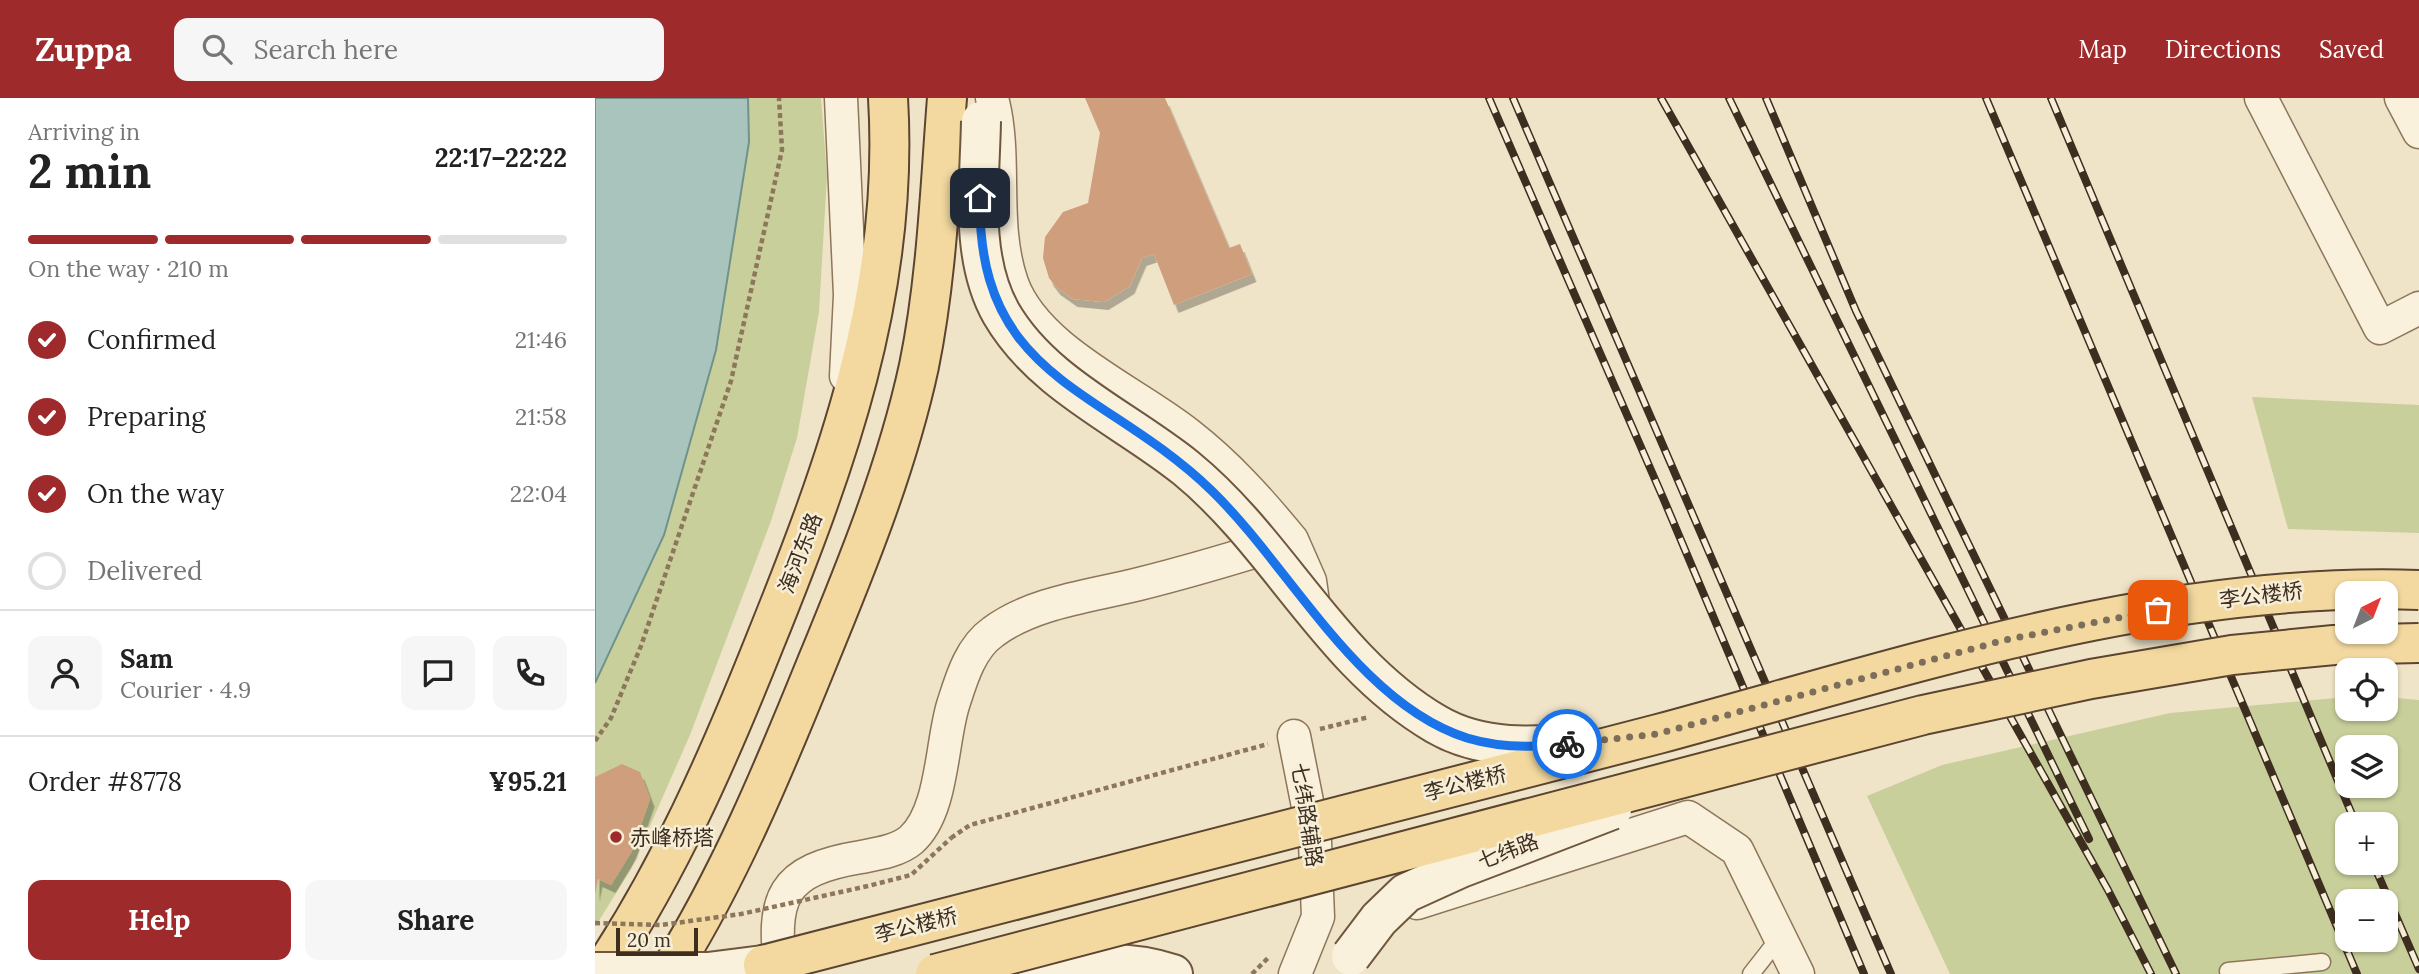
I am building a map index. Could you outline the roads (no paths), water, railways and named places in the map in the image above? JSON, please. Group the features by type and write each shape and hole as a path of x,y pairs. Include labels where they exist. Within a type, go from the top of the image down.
{"main road":[{"name":"海河东路","path":"600,974 621,942 695,809 790,579 843,429 866,352 885,238 888,98"},
{"path":"668,974 731,863 792,724 845,596 894,458 919,367 927,319 947,98"},
{"path":"983,106 981,250 992,292 1013,331 1028,352 1046,367 1209,489 1253,533 1334,635 1380,684 1437,725 1466,737 1502,746 1528,747 1657,734"},
{"name":"李公楼桥","path":"772,969 2028,634 2232,598 2302,590 2419,590"},
{"path":"935,974 1923,715 2091,679 2232,655 2334,645 2419,643"},
{"name":"七纬路","path":"1341,974 1372,927 1406,893 1709,773"},
{"path":"1030,974 1083,964 1117,962 1160,970"},
{"path":"595,972 772,969"}],"street":[{"path":"841,98 850,295 843,429"},
{"path":"2261,98 2380,328 2419,308"},
{"path":"2401,98 2419,132"},
{"path":"983,106 999,125 1001,240 1013,286 1029,312 1049,336 1156,409 1224,464 1258,498 1292,540 1310,581 1314,609"},
{"path":"772,969 775,930 787,889 805,871 834,861 883,853 910,841 924,824 936,789 948,724 961,680 977,648 992,632 1018,617 1066,601 1208,566 1292,540"},
{"name":"七纬路辅路","path":"1294,736 1315,842 1318,917 1295,974"},
{"path":"1406,907 1688,817 1737,850 1798,974"},
{"path":"1359,974 1406,907 1467,850"}],"lane":[{"path":"1751,974 1780,937"},
{"path":"2228,971 2322,962"}],"water":[{"path":"595,98 748,98 749,142 716,350 664,535 595,683"}],"railway":[{"path":"1489,98 1664,500 1864,974"},
{"path":"1513,98 1891,974"},
{"path":"1661,98 2108,890 2151,974"},
{"path":"1729,98 2089,839"},
{"path":"1766,98 1856,311 2176,974"},
{"path":"1986,98 2357,974"},
{"path":"2051,98 2351,812"},
{"path":"2378,875 2419,969"}],"place":[{"name":"赤峰桥塔","path":"616,837"}]}
